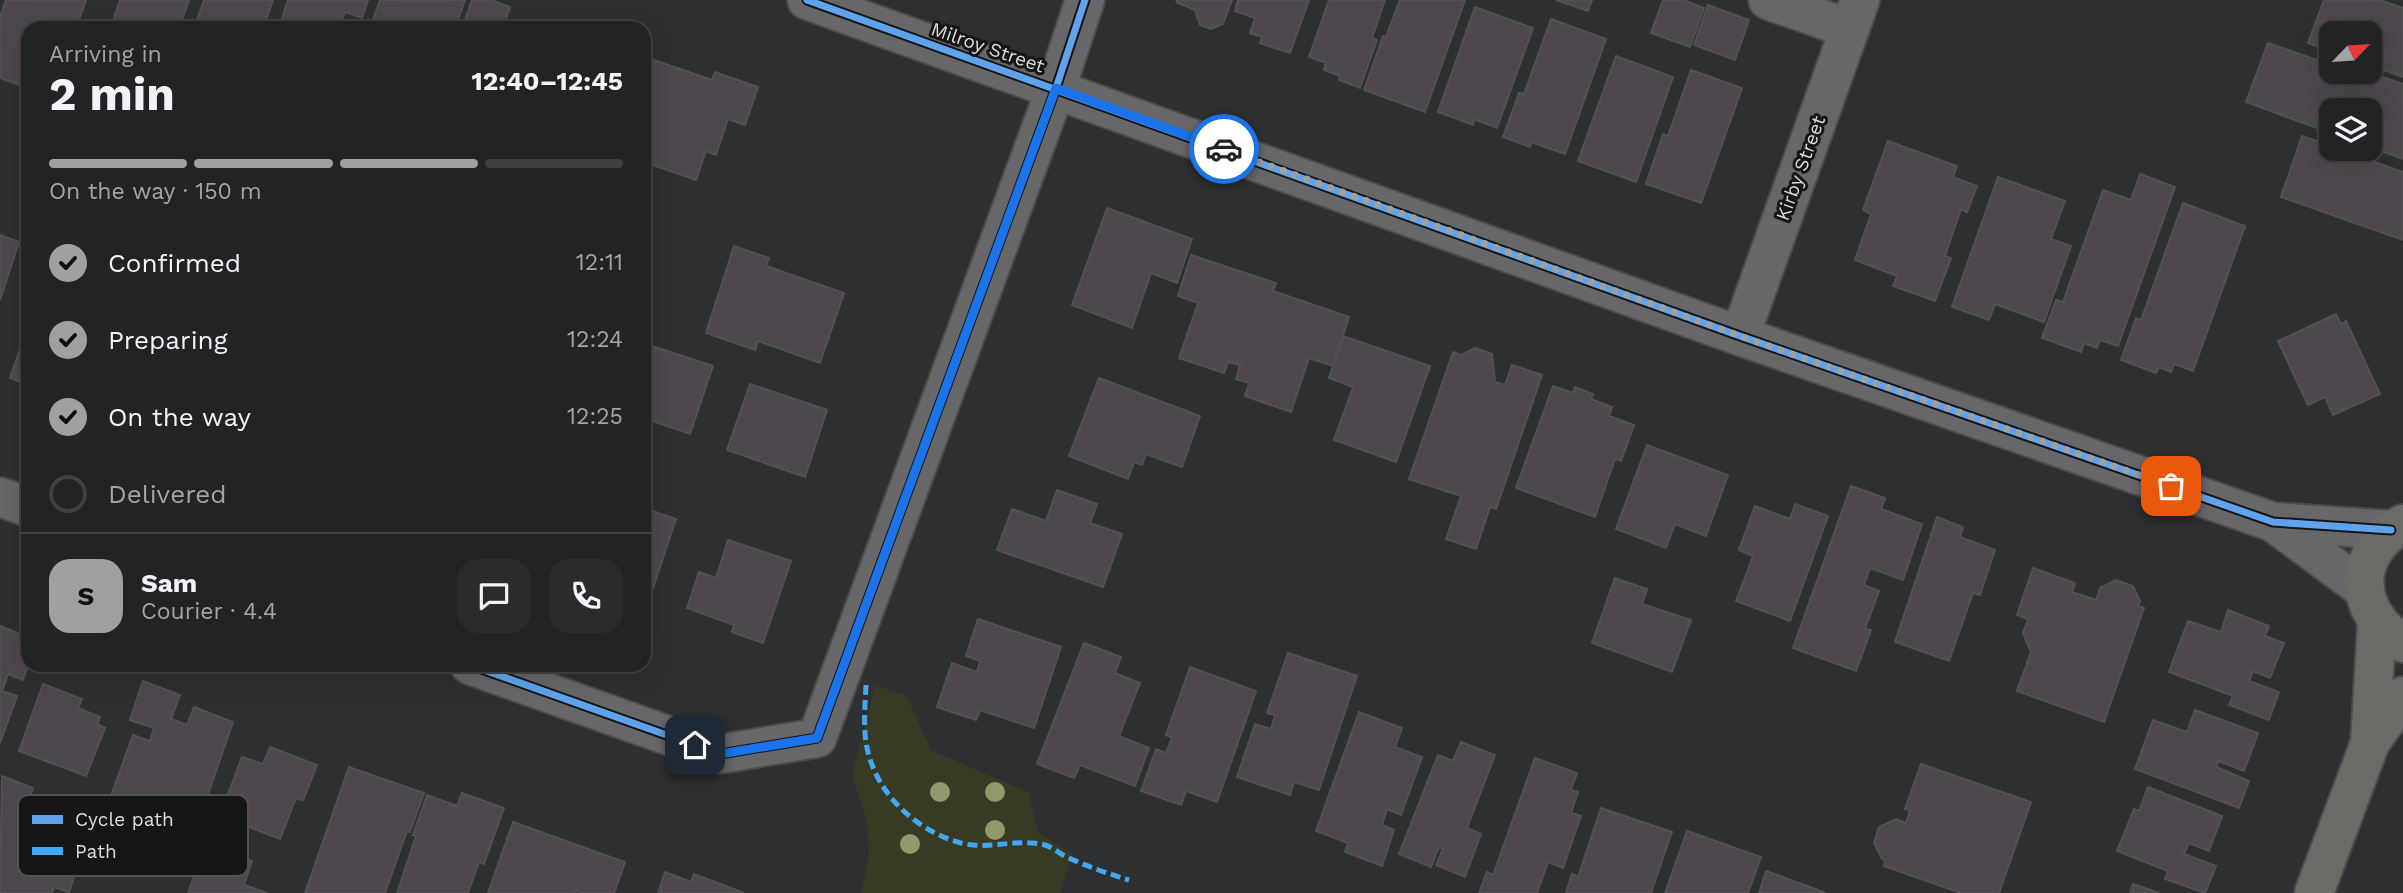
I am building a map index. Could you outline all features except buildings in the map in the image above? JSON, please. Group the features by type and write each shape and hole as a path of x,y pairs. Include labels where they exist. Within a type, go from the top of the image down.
{"street":[{"name":"Milroy Street","path":"807,0 1740,336 2273,522 2397,527"},
{"path":"490,672 720,754 817,738 1056,88 1085,0"},
{"path":"1768,0 1855,14"},
{"name":"Kirby Street","path":"1740,336 1855,14"},
{"path":"0,497 21,504"},
{"name":"Milroy Street","path":"2273,522 2382,619"},
{"path":"2370,743 2382,619 2365,573 2378,542 2397,527"},
{"path":"2314,893 2370,743 2403,696"}],"green space":[{"path":"875,685 907,696 931,750 1029,793 1038,833 1073,854 1060,893 861,893 869,856 867,821 852,775"}],"marked path":[{"path":"866,685 865,732 870,759 884,788 894,801 918,822 946,838 971,845 1045,845 1076,861 1129,880"}],"cycle path":[{"path":"807,0 1740,336 2273,522 2391,530"},
{"path":"490,672 720,754 817,738 1056,88 1085,0"}],"way so far":[{"path":"1224,149 1740,336 2171,486"}],"route":[{"path":"695,745 720,754 817,738 1056,88 1224,149"}]}
